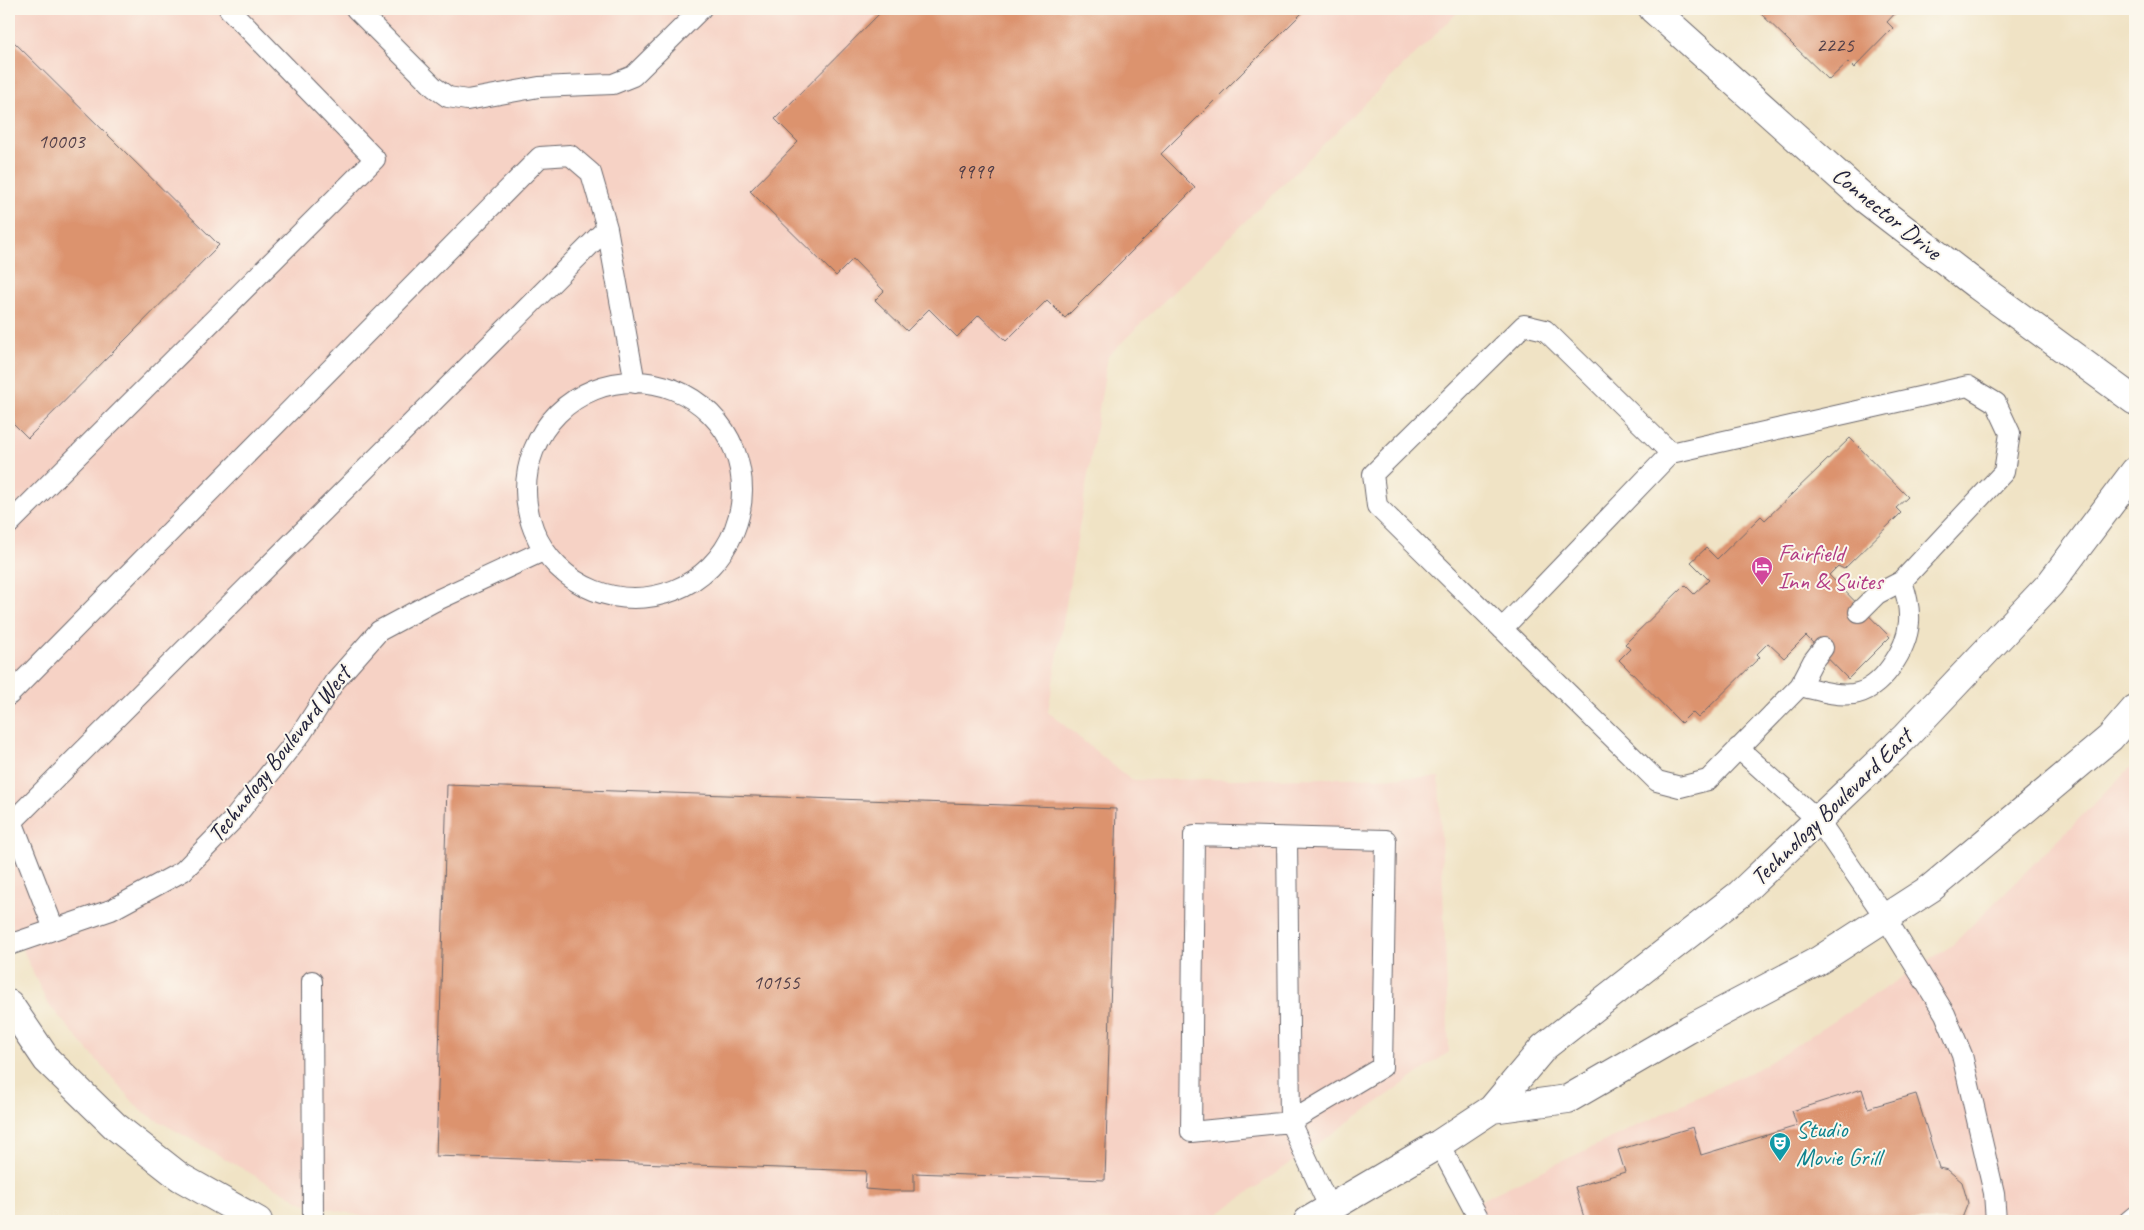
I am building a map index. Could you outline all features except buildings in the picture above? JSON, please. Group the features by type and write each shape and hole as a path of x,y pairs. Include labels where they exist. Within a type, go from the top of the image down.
{"street":[{"name":"Connector Drive","path":"1653,9 1866,199 1978,286 2135,401"},
{"name":"Technology Boulevard East","path":"1319,1215 1439,1144 1492,1109 1544,1047 1740,894 1819,821 1905,737 2050,584 2135,470"},
{"name":"Technology Boulevard East","path":"1492,1109 1568,1099 1689,1029 1818,961 1931,888 2110,738 2135,709"},
{"path":"9,1004 47,1060 116,1126 180,1177 258,1221"}],"lane":[{"path":"9,524 375,159 229,9"},
{"path":"356,9 434,87 448,97 467,100 539,87 613,84 633,76 701,9"},
{"path":"9,695 540,157 570,155 591,173 608,228 635,383"},
{"path":"54,929 10,817 608,228"},
{"path":"1671,453 1546,330 1524,325 1373,474 1377,506 1657,781 1680,787 1708,780 1800,686 1813,661 1823,648"},
{"path":"612,383 635,383 655,383 695,399 725,430 742,469 742,512 725,552 695,582 656,598 613,598 573,582 543,551 526,512 526,469 542,430 573,399 612,383"},
{"path":"1502,629 1671,453 1968,386 1996,403 2010,433 2004,472 1902,581 1876,594 1859,612"},
{"name":"Technology Boulevard West","path":"9,944 111,910 183,870 232,821 301,734 335,681 379,630 433,602 543,551"},
{"path":"1800,686 1836,695 1856,694 1873,686 1887,672 1898,657 1909,624 1908,603 1902,581"},
{"path":"1738,748 1819,821 1885,917 1945,1014 1962,1055 1994,1193 1996,1221"},
{"path":"1194,835 1386,840 1382,1068 1290,1122 1192,1132 1194,835"},
{"path":"1287,838 1290,1122 1319,1215"},
{"path":"312,980 313,1221"},
{"path":"1439,1144 1480,1221"},
{"path":"2129,1221 2135,1216"}],"shaded area":[{"path":"9,9 1461,9 1108,356 1048,712 1131,780 1439,777 1449,1052 1208,1221 384,1221 303,1203 141,1111 47,1003 9,919"},
{"path":"2135,763 2135,1221 1445,1221 1487,1197 1765,1065 1951,946"}],"place":[{"name":"Fairfield Inn & Suites","path":"1762,586"},
{"name":"Studio Movie Grill","path":"1780,1162"}]}
